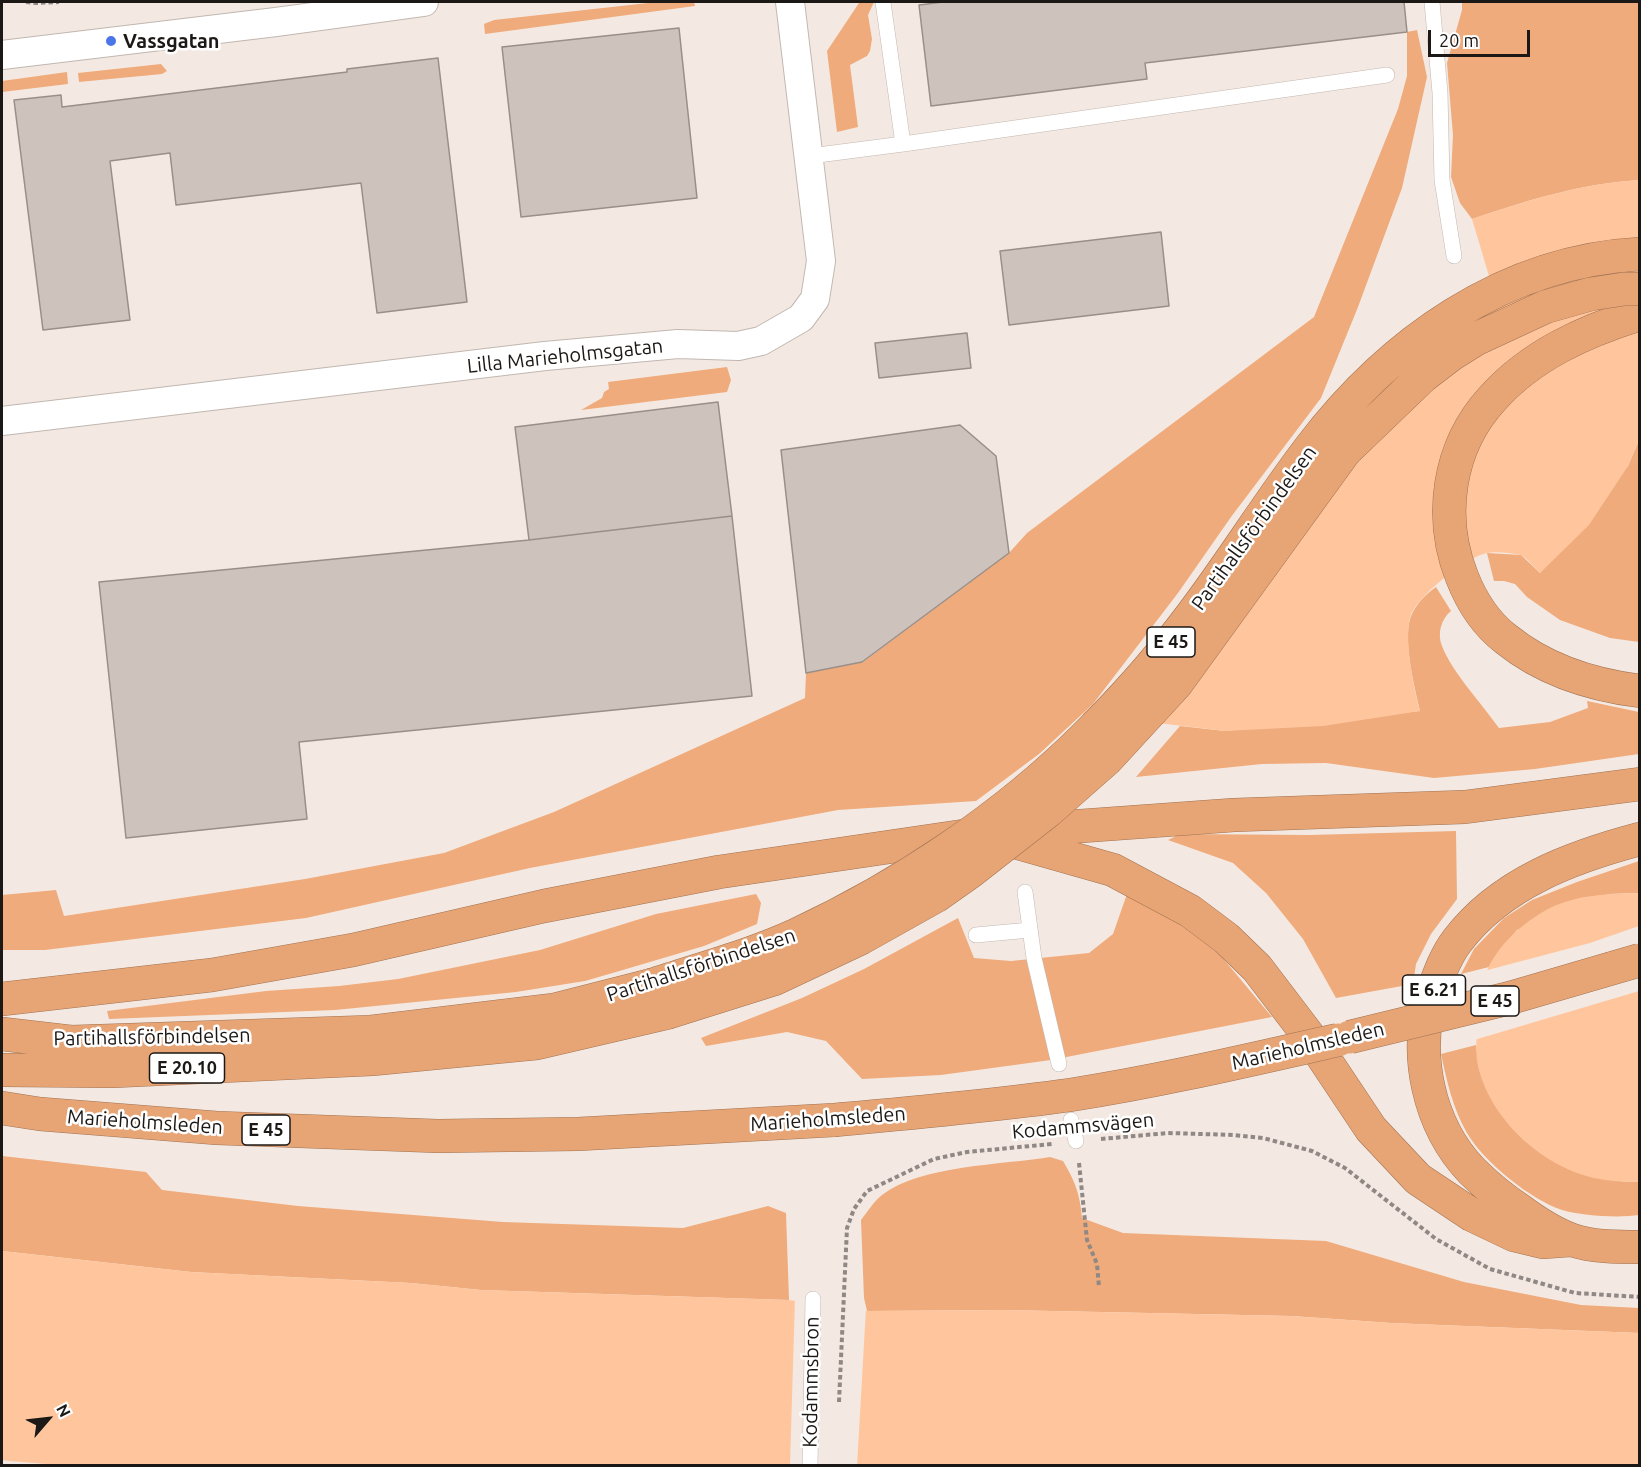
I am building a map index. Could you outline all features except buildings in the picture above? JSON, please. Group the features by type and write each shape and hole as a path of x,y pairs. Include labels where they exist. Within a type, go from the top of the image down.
{"highway":[{"name":"Partihallsförbindelsen","path":"2,1070 113,1071 240,1066 372,1059 537,1042 659,999 741,956 794,936 930,861 986,822 1086,736 1132,688 1178,634 1312,445 1362,389 1414,341 1498,289 1549,270 1590,260 1640,254"},
{"name":"Partihallsförbindelsen","path":"2,1034 71,1042 371,1032 659,999 774,979 861,938 936,896 970,873 1048,811 1107,759 1176,684 1345,451 1422,376 1476,339 1545,307 1591,294 1640,289"},
{"path":"1640,314 1588,332 1536,360 1492,398 1473,424 1459,453 1451,484 1448,514 1454,557 1469,595 1478,609 1505,639 1562,672 1586,680 1640,691"},
{"path":"2,999 212,975 353,950 544,906 718,872 984,833 1234,815 1465,807 1640,784"},
{"path":"984,833 1113,870 1190,911 1226,938 1257,968 1311,1039 1371,1130 1418,1179 1472,1215 1514,1235 1543,1242 1570,1240"},
{"name":"E 6.21","path":"1640,839 1556,867 1532,878 1494,903 1471,925 1448,954 1440,969 1424,1027 1424,1062 1437,1116 1455,1149 1471,1170 1529,1218 1570,1240 1609,1246 1640,1247"},
{"name":"Marieholmsleden","path":"2,1108 40,1114 217,1128 438,1136 578,1134 834,1120 939,1111 1071,1095 1219,1066 1369,1033 1488,1003 1640,960"}],"street":[{"path":"2,55 355,7 424,2"},
{"name":"Lilla Marieholmsgatan","path":"2,422 545,356 678,344 738,346 761,341 784,329 801,318 815,299 821,261 790,2"}],"lane":[{"path":"883,2 903,144"},
{"path":"1432,2 1440,93 1442,180 1454,256"},
{"path":"810,156 1387,75"},
{"path":"1025,892 1034,958 1059,1064"},
{"path":"976,935 1030,930"},
{"path":"1071,1120 1076,1142"},
{"name":"Kodammsbron","path":"810,1466 813,1299"}],"path":[{"path":"26,2 59,2"},
{"name":"Kodammsvägen","path":"839,1406 842,1298 847,1228 854,1209 867,1191 934,1159 967,1152 1168,1133 1263,1138 1312,1151 1345,1168 1401,1213"},
{"path":"1076,1142 1087,1240 1096,1264 1099,1287"}],"shaded area":[{"path":"657,2 694,2 695,6 485,34 484,24 494,20"},
{"path":"874,2 868,15 872,39 870,51 867,56 850,65 858,127 837,132 827,51 859,3"},
{"path":"1462,2 1639,2 1639,180 1575,189 1534,199 1472,219 1460,203 1451,177 1453,135 1447,63 1462,10"},
{"path":"1417,30 1427,77 1402,188 1321,398 1231,517 1178,593 1093,704 1039,754 976,801 838,810 530,868 306,918 45,950 2,950 2,895 56,890 64,916 305,879 444,853 554,812 805,698 806,673 863,662 1009,553 1027,533 1314,317 1398,109 1407,76 1407,32"},
{"path":"161,64 167,71 162,74 79,82 78,73"},
{"path":"67,72 68,84 2,92 2,81"},
{"path":"1639,180 1639,440 1628,466 1589,525 1540,573 1523,556 1504,552 1487,553 1467,562 1444,578 1415,607 1411,615 1408,636 1412,676 1420,711 1323,726 1225,731 1082,714 1124,681 1491,283 1472,219 1534,199 1575,189"},
{"path":"727,367 731,380 727,392 581,410 602,398 604,392 609,389 608,382"},
{"path":"1639,440 1639,642 1610,638 1560,620 1527,597 1515,584 1494,581 1487,553 1521,555 1540,573 1628,466"},
{"path":"1436,587 1451,611 1441,627 1442,646 1460,677 1499,728 1550,722 1588,708 1587,701 1639,712 1639,754 1535,769 1434,778 1326,763 1262,764 1136,777 1180,726 1225,731 1420,711 1408,648 1409,624 1419,602"},
{"path":"1456,831 1457,899 1431,934 1416,964 1413,984 1336,998 1303,939 1266,893 1233,863 1168,840 1180,834 1310,835"},
{"path":"1639,861 1639,893 1609,894 1517,930 1489,967 1461,974 1474,949 1504,918 1532,900"},
{"path":"1128,891 1197,935 1221,956 1272,1017 1051,1060 941,1075 862,1079 826,1041 787,1032 706,1046 701,1038 802,998 864,969 958,918 974,958 1011,961 1089,953 1113,934"},
{"path":"1639,893 1639,1182 1622,1182 1594,1178 1575,1172 1556,1163 1521,1137 1506,1122 1484,1086 1476,1051 1483,983 1501,947 1519,929 1561,903 1594,896"},
{"path":"756,894 761,903 757,924 704,946 585,981 516,992 335,1010 109,1019 107,1011 266,991 398,979 540,950 656,914"},
{"path":"1476,1045 1482,1075 1494,1102 1510,1125 1530,1145 1554,1161 1580,1172 1609,1180 1639,1182 1639,1215 1600,1216 1562,1210 1523,1189 1484,1155 1467,1133 1454,1105 1441,1054"},
{"path":"2,1156 146,1172 162,1190 298,1206 503,1222 683,1228 768,1206 786,1213 789,1300 481,1290 411,1283 191,1272 2,1251"},
{"path":"1050,1157 1063,1161 1071,1175 1080,1202 1082,1218 1123,1233 1326,1241 1464,1282 1581,1305 1639,1308 1639,1333 1391,1323 1292,1316 1005,1310 867,1311 864,1298 861,1220 879,1197 898,1185 940,1172"},
{"path":"2,1251 191,1272 411,1283 481,1290 789,1300 867,1311 1005,1310 1292,1316 1391,1323 1639,1333 1639,1465 71,1466 9,1461 2,1460"}],"pier":[{"path":"1639,926 1639,991 1474,1040 1481,979 1484,971 1590,943"},
{"path":"795,1299 866,1308 857,1466 790,1465"}],"place":[{"name":"Vassgatan","path":"111,41"}]}
